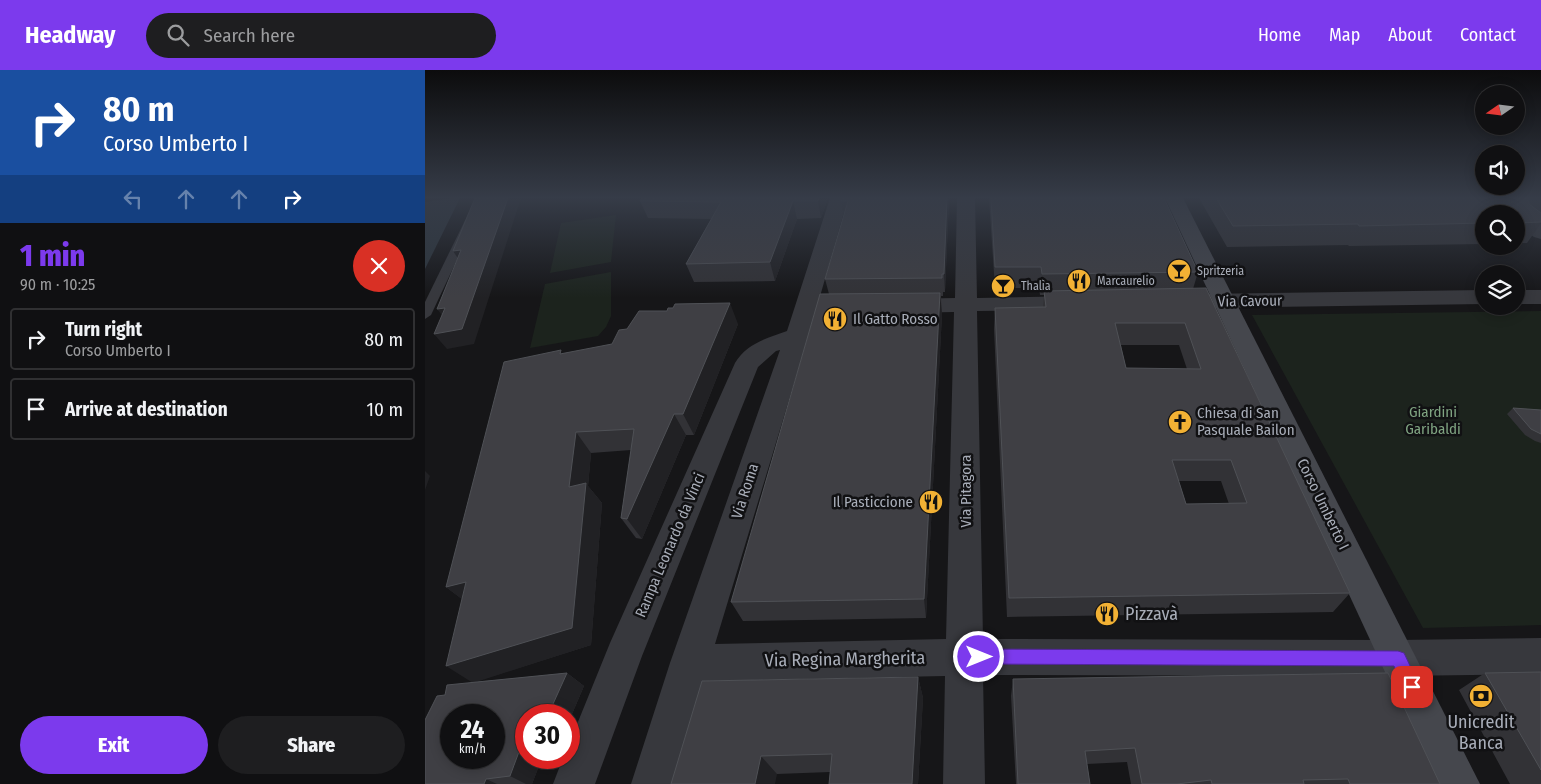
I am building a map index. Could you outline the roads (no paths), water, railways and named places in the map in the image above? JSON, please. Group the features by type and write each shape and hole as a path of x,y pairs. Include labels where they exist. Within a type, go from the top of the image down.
{"main road":[{"name":"Corso Umberto I","path":"1190,231 1459,784"}],"street":[{"name":"Via Roma","path":"651,784 802,321 829,231"},
{"name":"Via Pitagora","path":"965,784 966,231"},
{"path":"1525,297 1541,296"},
{"name":"Via Cavour","path":"1177,302 1475,297"},
{"path":"802,321 879,306 1100,303"},
{"name":"Rampa Leonardo da Vinci","path":"573,784 623,656 747,363 802,321"},
{"name":"Via Regina Margherita","path":"689,663 965,657 1398,658 1541,656"}],"lane":[{"path":"425,315 465,231"}],"place":[{"name":"Spritzeria","path":"1179,271"},
{"name":"Marcaurelio","path":"1079,281"},
{"name":"Thalìa","path":"1003,286"},
{"name":"Il Gatto Rosso","path":"835,319"},
{"name":"Chiesa di San Pasquale Bailon","path":"1180,422"},
{"name":"Il Pasticcione","path":"931,502"},
{"name":"Pizzavà","path":"1107,614"},
{"name":"Unicredit Banca","path":"1481,696"}],"park label":[{"name":"Giardini Garibaldi","path":"1433,420"}]}
